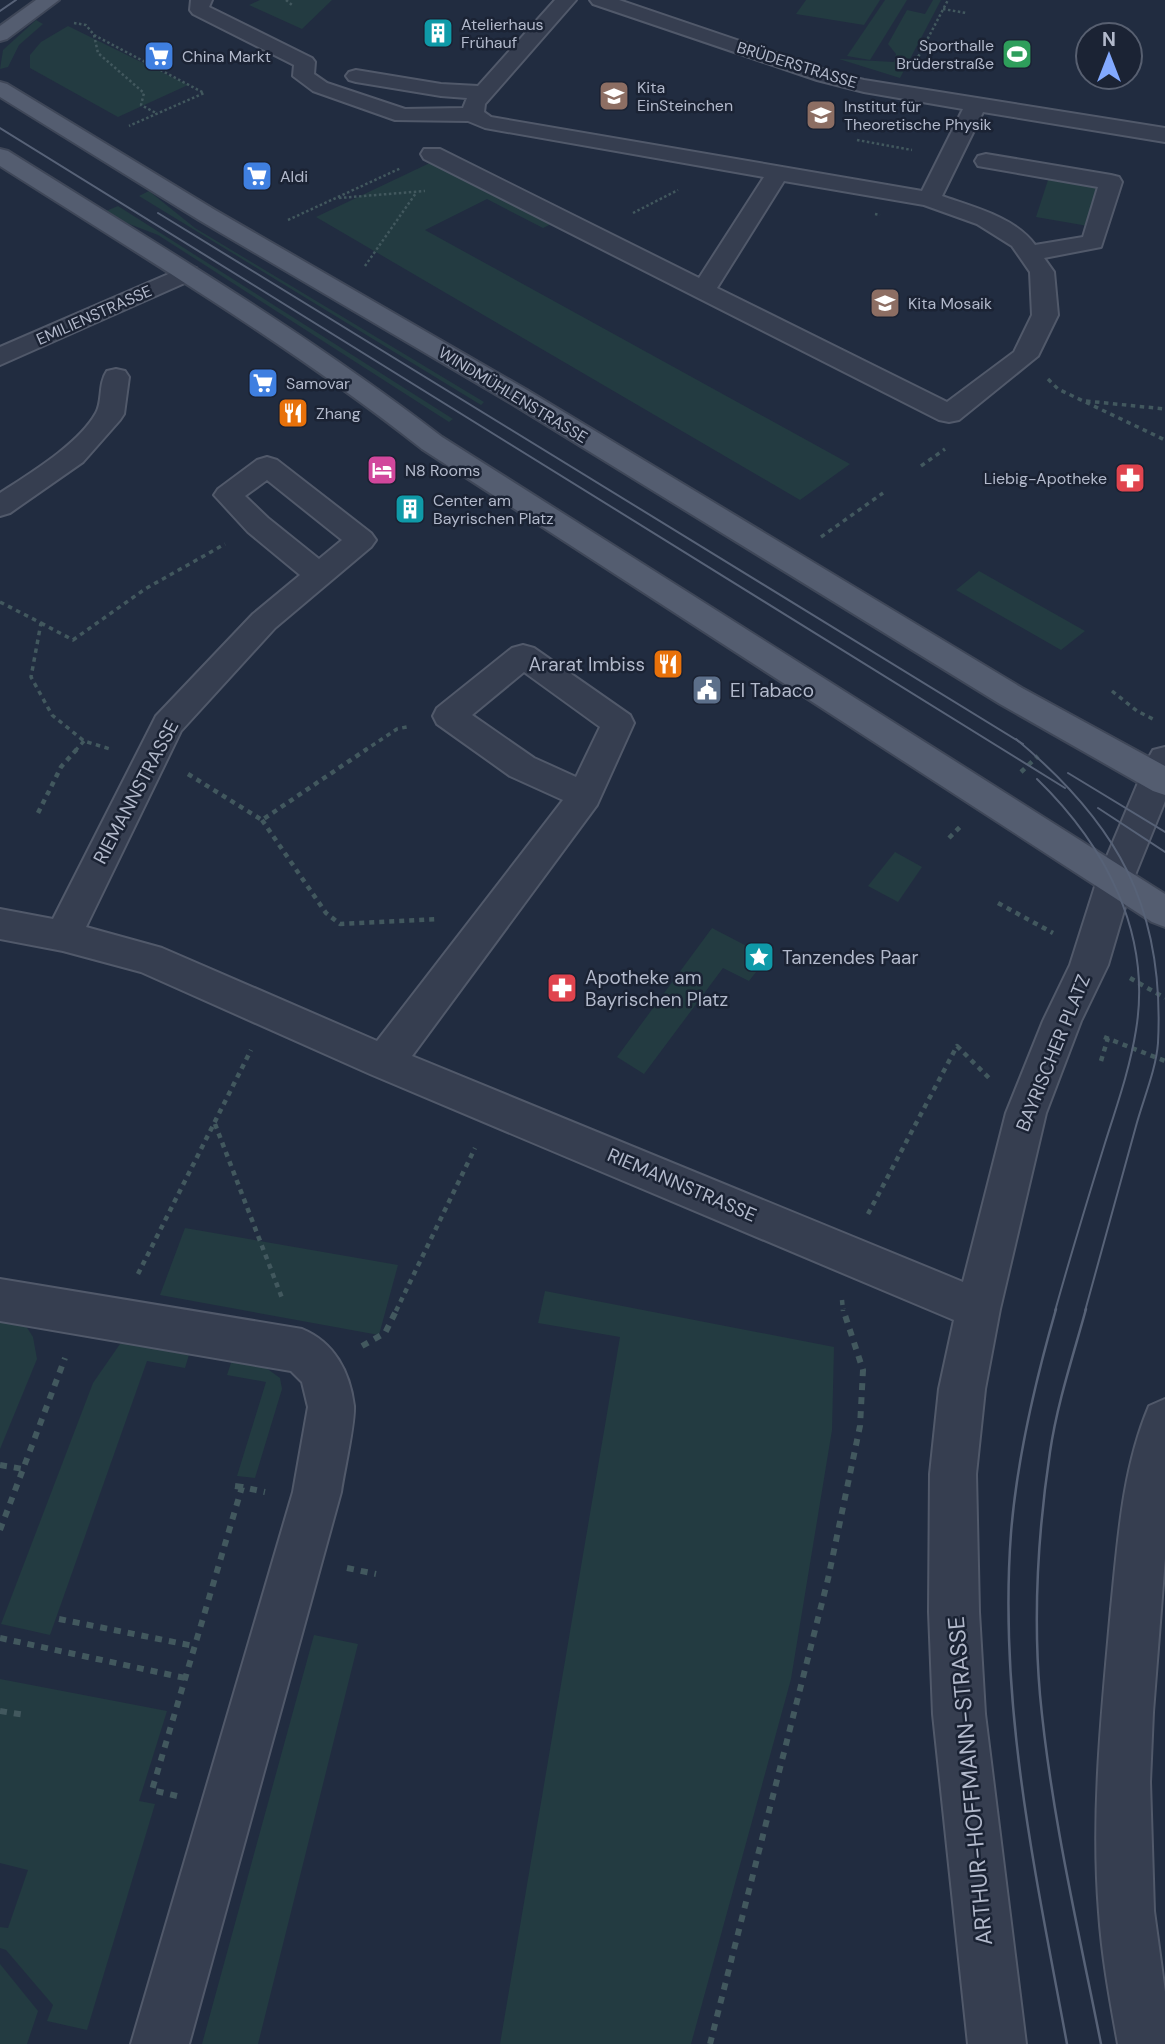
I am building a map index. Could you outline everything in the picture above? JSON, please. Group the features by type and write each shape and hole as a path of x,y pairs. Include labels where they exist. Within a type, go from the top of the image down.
{"main road":[{"path":"0,35 49,0"},
{"name":"WINDMÜHLENSTRASSE","path":"0,88 207,215 518,396 1025,705"},
{"path":"0,156 101,221 145,245 373,395 432,443 1165,912"},
{"name":"BAYRISCHER PLATZ","path":"1025,705 1068,729 1162,773"}],"street":[{"path":"202,0 199,2 200,10 304,62 303,76 320,87 402,115 479,118 929,200 994,209 1042,272 1045,315 1025,356 949,414 432,154"},
{"path":"479,118 474,103 566,0"},
{"name":"BRÜDERSTRASSE","path":"600,0 824,76 900,92 1165,135"},
{"path":"356,76 441,90 483,92"},
{"path":"924,94 994,87 1021,90"},
{"path":"929,200 976,104"},
{"path":"1098,104 1116,116 1120,127"},
{"path":"432,154 458,138 479,118"},
{"path":"986,161 1111,181 1093,242 1028,253"},
{"path":"703,290 778,173"},
{"name":"EMILIENSTRASSE","path":"0,357 187,273"},
{"path":"0,507 73,456 110,414 116,377"},
{"name":"RIEMANNSTRASSE","path":"63,936 168,724 264,621 361,540 267,466 228,495 258,525 319,575"},
{"path":"384,1062 585,796 618,723 523,656 449,716 522,767 585,796"},
{"name":"BAYRISCHER PLATZ","path":"978,1309 1026,1113 1062,1021 1088,965 1115,880 1162,773"},
{"name":"RIEMANNSTRASSE","path":"0,924 63,936 149,960 384,1062 978,1309"},
{"path":"0,1300 100,1316 312,1360 331,1407 314,1503 160,2044"},
{"name":"ARTHUR-HOFFMANN-STRASSE","path":"978,1309 962,1389 953,1474 954,1612 959,1714 970,1826 997,2044"},
{"path":"1147,2044 1134,1979 1126,1911 1124,1782 1127,1712 1145,1510 1165,1422"}],"path":[{"path":"286,0 292,5"},
{"path":"900,92 948,0"},
{"path":"943,9 966,13"},
{"path":"86,25 94,35 204,93 121,129"},
{"path":"94,35 98,53 144,93 141,105 157,114"},
{"path":"853,146 857,139 951,156"},
{"path":"282,223 432,154"},
{"path":"592,235 695,181 683,156"},
{"path":"336,198 495,186"},
{"path":"365,267 417,192"},
{"path":"875,214 880,215"},
{"path":"1025,356 1058,389 1165,440"},
{"path":"1080,400 1165,410"},
{"path":"813,542 883,493"},
{"path":"0,602 73,640 145,589 258,525"},
{"path":"41,623 31,677 52,715 85,741 185,772 262,820 326,913 341,924 435,917 481,934"},
{"path":"1112,691 1137,711 1165,725"},
{"path":"262,820 397,729 449,716"},
{"path":"949,838 1068,729"},
{"path":"38,813 61,767 85,741"},
{"path":"0,1530 23,1469 100,1316 159,1226 215,1124 269,1012"},
{"path":"1097,1034 1165,1061"},
{"path":"1101,1061 1108,1038"},
{"path":"868,1213 957,1046"},
{"path":"215,1124 312,1360 385,1333 493,1106"},
{"path":"710,2044 828,1579 860,1426 863,1370 841,1304"},
{"path":"0,1465 23,1469"},
{"path":"227,1808 152,1790 238,1487 314,1503"},
{"path":"355,1569 376,1574"},
{"path":"59,1619 194,1646"},
{"path":"0,1639 185,1678"},
{"path":"0,1711 25,1715"}],"green space":[{"path":"260,0 332,0 302,29 249,5"},
{"path":"806,0 880,0 864,25 796,14"},
{"path":"885,0 907,0 870,60 847,56"},
{"path":"933,0 941,0 900,78 839,59 894,62 896,54 888,44 907,10 925,14"},
{"path":"36,20 43,24 19,45 8,67 0,69 3,50"},
{"path":"68,26 188,85 118,117 30,68 30,55 41,42"},
{"path":"434,161 557,221 543,228 487,199 425,230 850,464 800,500 316,217"},
{"path":"1049,177 1100,185 1088,226 1036,217"},
{"path":"149,191 195,228 484,402 481,405 139,196"},
{"path":"118,206 453,419 449,422 158,235 124,222 106,211"},
{"path":"979,571 1085,631 1061,650 956,590"},
{"path":"895,852 922,867 898,902 868,886"},
{"path":"712,928 768,957 749,981 723,968 644,1074 617,1057"},
{"path":"185,1228 398,1265 379,1335 160,1295"},
{"path":"545,1291 834,1347 832,1430 791,1679 691,2044 500,2044 620,1337 538,1323"},
{"path":"0,1312 24,1323 33,1337 37,1359 0,1449"},
{"path":"138,1339 191,1348 185,1368 147,1361 50,1635 1,1624 93,1383 120,1344"},
{"path":"233,1357 262,1365 280,1378 282,1389 255,1478 237,1476 266,1382 227,1375"},
{"path":"314,1635 358,1644 258,2044 202,2044"},
{"path":"0,1679 167,1711 139,1801 155,1804 87,2030 47,2021 53,2005 6,1950 0,1948 0,1927 8,1928 28,1870 0,1863"},
{"path":"0,1964 38,2011 27,2044 0,2044"}],"tram line":[{"path":"0,11 16,0"},
{"path":"0,128 1065,788"},
{"path":"158,213 1018,741"},
{"path":"1018,741 1023,744"},
{"path":"1018,741 1082,803 1107,836 1128,872 1143,909 1153,950 1158,994 1157,1053 1085,1311"},
{"path":"1068,773 1165,832"},
{"path":"1037,779 1083,832 1118,893 1130,925 1137,959 1139,994 1136,1030 1127,1072 1055,1311"},
{"path":"1098,808 1165,852"},
{"path":"1056,1309 1022,1448 1011,1533 1008,1597 1010,1662 1023,1790 1067,2044"},
{"path":"1086,1309 1061,1398 1050,1452 1042,1512 1037,1634 1040,1695 1051,1783 1101,2044"}],"place":[{"name":"Atelierhaus Frühauf","path":"438,33"},
{"name":"Sporthalle Brüderstraße","path":"1017,54"},
{"name":"China Markt","path":"159,56"},
{"name":"Kita EinSteinchen","path":"614,96"},
{"name":"Institut für Theoretische Physik","path":"821,115"},
{"name":"Aldi","path":"257,176"},
{"name":"Kita Mosaik","path":"885,303"},
{"name":"Samovar","path":"263,383"},
{"name":"Zhang","path":"293,413"},
{"name":"N8 Rooms","path":"382,470"},
{"name":"Liebig-Apotheke","path":"1130,478"},
{"name":"Center am Bayrischen Platz","path":"410,509"},
{"name":"Ararat Imbiss","path":"668,664"},
{"name":"El Tabaco","path":"707,690"},
{"name":"Tanzendes Paar","path":"759,957"},
{"name":"Apotheke am Bayrischen Platz","path":"562,988"}]}
